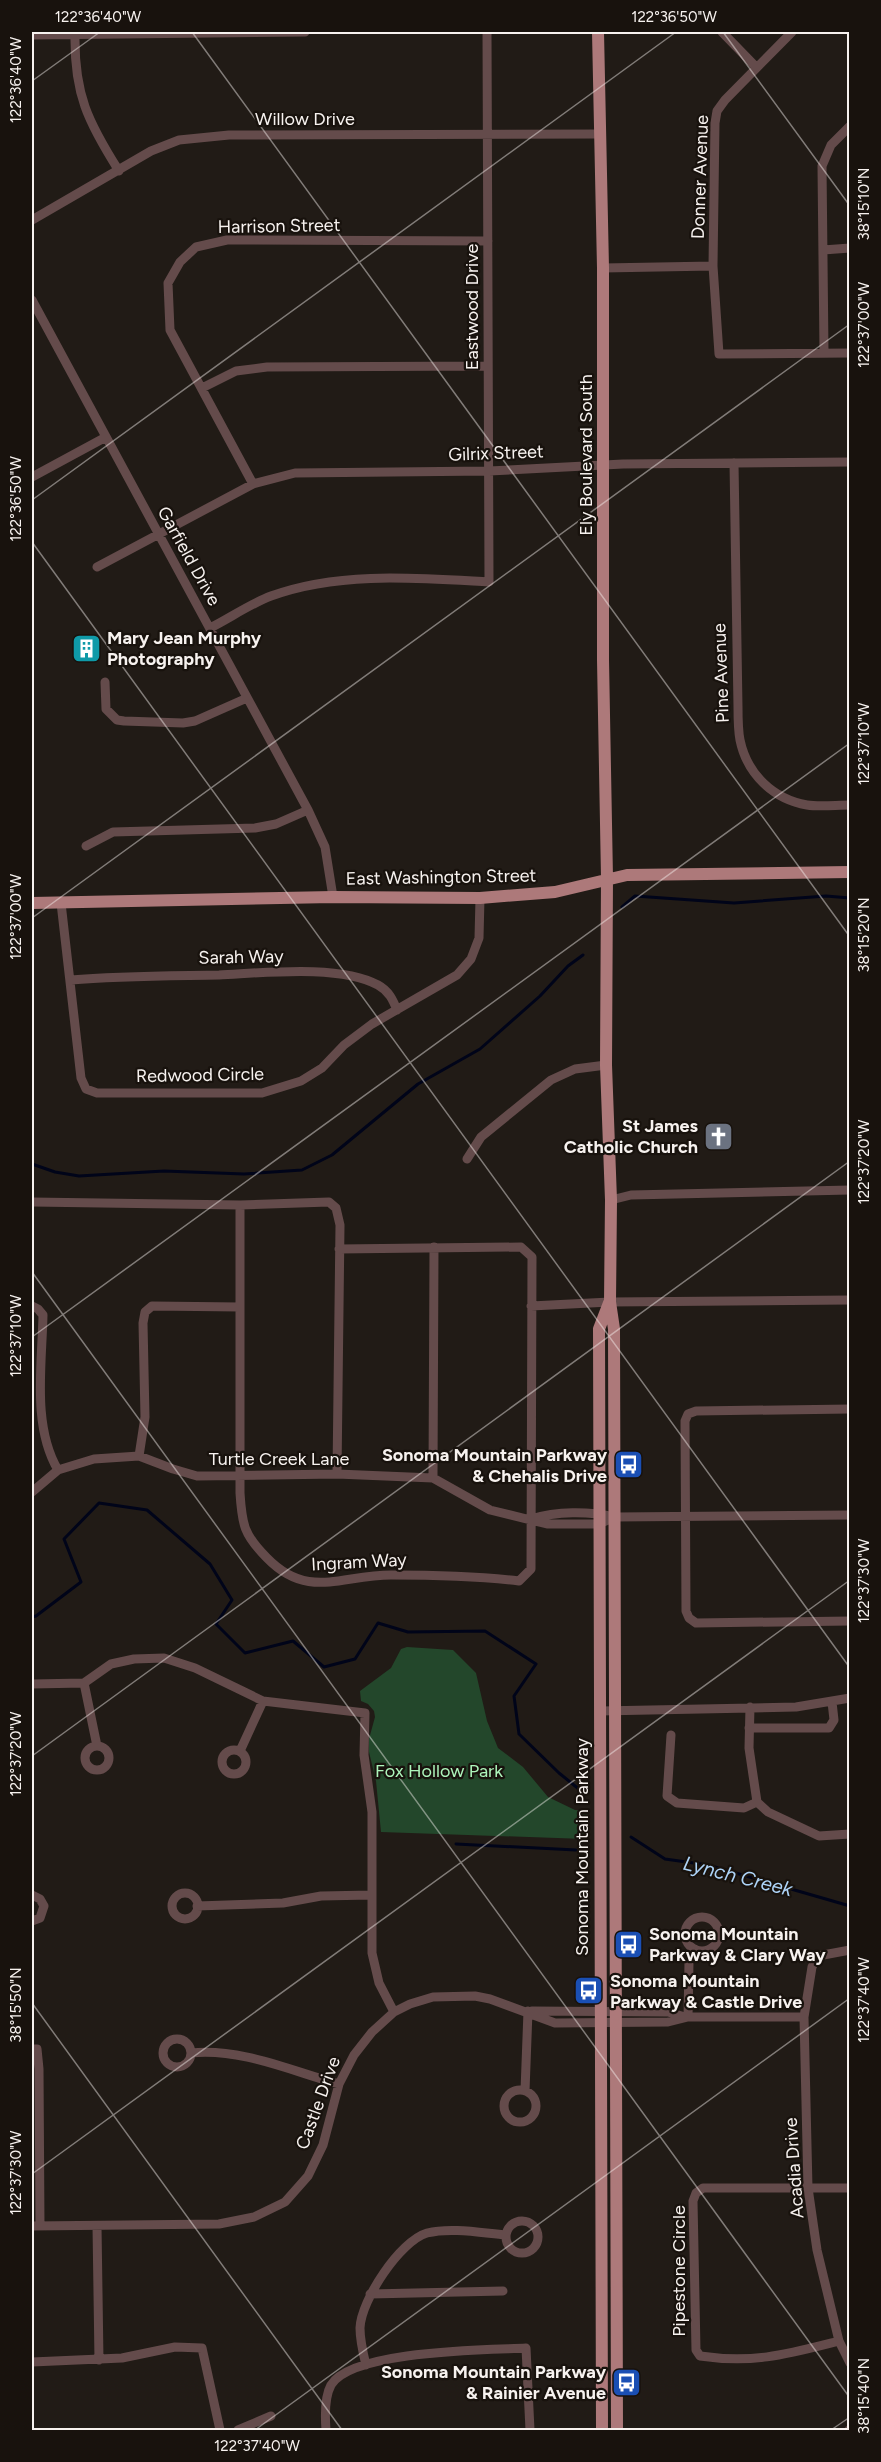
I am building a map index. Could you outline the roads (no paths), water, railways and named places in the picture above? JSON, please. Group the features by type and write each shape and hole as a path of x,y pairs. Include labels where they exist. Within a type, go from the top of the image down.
{"main road":[{"name":"Ely Boulevard South","path":"598,32 603,268 603,660 608,878"},
{"name":"East Washington Street","path":"32,903 333,897 480,898 555,892 627,875 849,872"},
{"name":"Sonoma Mountain Parkway","path":"608,878 606,1065 611,1200 610,1302 614,1329 617,2430"},
{"name":"Sonoma Mountain Parkway","path":"602,2430 599,1329 610,1302"}],"street":[{"path":"32,35 304,32"},
{"name":"Eastwood Drive","path":"210,628 270,596 305,586 357,579 489,582 487,32"},
{"path":"722,32 756,67"},
{"name":"Donner Avenue","path":"792,32 756,67 717,111 713,266 718,354 824,352"},
{"path":"75,34 76,73 84,108 92,128 119,171"},
{"path":"849,126 831,145 822,166 824,352 849,352"},
{"name":"Willow Drive","path":"32,220 151,151 179,140 229,135 599,135"},
{"name":"Harrison Street","path":"253,484 170,330 168,284 180,262 196,247 227,240 488,241"},
{"path":"823,250 849,248"},
{"path":"603,268 713,266"},
{"name":"Garfield Drive","path":"32,300 308,810 325,847 333,897"},
{"path":"202,388 236,370 267,367 488,366"},
{"path":"32,477 106,437"},
{"name":"Gilrix Street","path":"97,567 253,484 296,473 489,471 604,465 849,462"},
{"name":"Pine Avenue","path":"734,463 738,707 740,740 745,755 761,782 775,794 808,805 849,805"},
{"path":"105,682 106,709 117,720 124,721 189,722 248,698"},
{"path":"86,846 113,832 255,828 276,824 308,810"},
{"name":"Redwood Circle","path":"61,903 81,1078 86,1089 97,1093 262,1093 301,1081 322,1068 344,1045 372,1024 457,975 471,959 479,938 480,898"},
{"name":"Sarah Way","path":"71,980 146,975 329,973 364,979 380,986 392,997 397,1010"},
{"path":"467,1159 481,1137 551,1080 575,1069 606,1065"},
{"path":"611,1200 631,1195 849,1190"},
{"path":"32,1202 240,1205 329,1202 336,1208 340,1225 338,1474"},
{"name":"Ingram Way","path":"240,1205 240,1476 242,1518 250,1540 280,1571 300,1581 318,1583 389,1575 519,1581 531,1569 532,1257 521,1247 339,1249"},
{"path":"433,1478 434,1247"},
{"path":"531,1306 610,1302 849,1300"},
{"path":"32,1306 43,1315 41,1387 44,1437 58,1470"},
{"path":"139,1456 145,1417 143,1323 145,1312 152,1306 240,1307"},
{"path":"849,1409 696,1411 688,1414 685,1421 686,1611 689,1618 696,1623 849,1622"},
{"name":"Turtle Creek Lane","path":"32,1492 58,1470 94,1459 139,1456 173,1470 197,1476 338,1474 433,1478 490,1510 531,1519 547,1514 599,1519 849,1515"},
{"path":"32,1684 84,1683 111,1664 134,1659 164,1658 195,1668 263,1701 365,1713 364,1755 372,1812 372,1953 379,1983 394,2012"},
{"path":"84,1683 97,1746"},
{"path":"600,1711 796,1707 849,1698"},
{"path":"240,1751 263,1701"},
{"path":"749,1728 829,1728 834,1720 832,1702"},
{"path":"750,1707 749,1748 757,1802 768,1812 819,1836 849,1834"},
{"path":"671,1735 667,1796 671,1801 744,1808 757,1802"},
{"path":"32,1895 40,1899 44,1906 40,1918 32,1921"},
{"path":"197,1906 283,1903 321,1896 371,1895"},
{"path":"688,2018 689,1962 695,1949"},
{"name":"Acadia Drive","path":"849,1950 818,1956 812,1967 804,2017 808,2188 817,2250 839,2341 849,2363"},
{"name":"Castle Drive","path":"36,2226 219,2224 254,2217 285,2202 308,2176 323,2145 339,2084 354,2055 372,2032 394,2012 433,1997 476,1996 528,2011 668,2022 688,2018 804,2017"},
{"path":"525,2091 528,2011"},
{"path":"32,2049 37,2049 39,2069 36,2226"},
{"path":"191,2053 212,2051 234,2054 339,2084"},
{"name":"Pipestone Circle","path":"808,2188 703,2188 696,2193 693,2200 696,2350 700,2356 748,2359 778,2357 839,2341"},
{"path":"808,2188 849,2188"},
{"path":"97,2226 99,2360"},
{"path":"366,2365 360,2328 364,2308 370,2294 412,2240 428,2233 506,2235"},
{"path":"370,2294 503,2291"},
{"path":"32,2362 99,2360 176,2348 202,2348 220,2430"},
{"path":"326,2430 325,2409 331,2385 347,2371 415,2354 526,2348 530,2430"},
{"path":"238,2430 271,2416"}],"waterway":[{"path":"622,907 635,896 734,903 826,896 850,898"},
{"path":"32,1164 55,1172 79,1176 164,1171 244,1174 302,1170 332,1155 418,1084 480,1049 540,996 568,966 583,955"},
{"name":"Lynch Creek","path":"32,1617 81,1582 64,1539 99,1503 147,1510 210,1564 232,1600 216,1624 245,1653 293,1641 324,1667 355,1659 378,1623 408,1632 485,1631 536,1664 514,1696 519,1734 559,1773 585,1794"},
{"name":"Lynch Creek","path":"631,1837 665,1859 708,1865 850,1906"},
{"path":"456,1844 576,1850"}],"place":[{"name":"Mary Jean Murphy Photography","path":"86,648"},
{"name":"St James Catholic Church","path":"719,1136"},
{"name":"Sonoma Mountain Parkway & Chehalis Drive","path":"628,1465"},
{"name":"Sonoma Mountain Parkway & Clary Way","path":"628,1944"},
{"name":"Sonoma Mountain Parkway & Castle Drive","path":"589,1991"},
{"name":"Sonoma Mountain Parkway & Rainier Avenue","path":"627,2382"}],"park label":[{"name":"Fox Hollow Park","path":"439,1771"}]}
